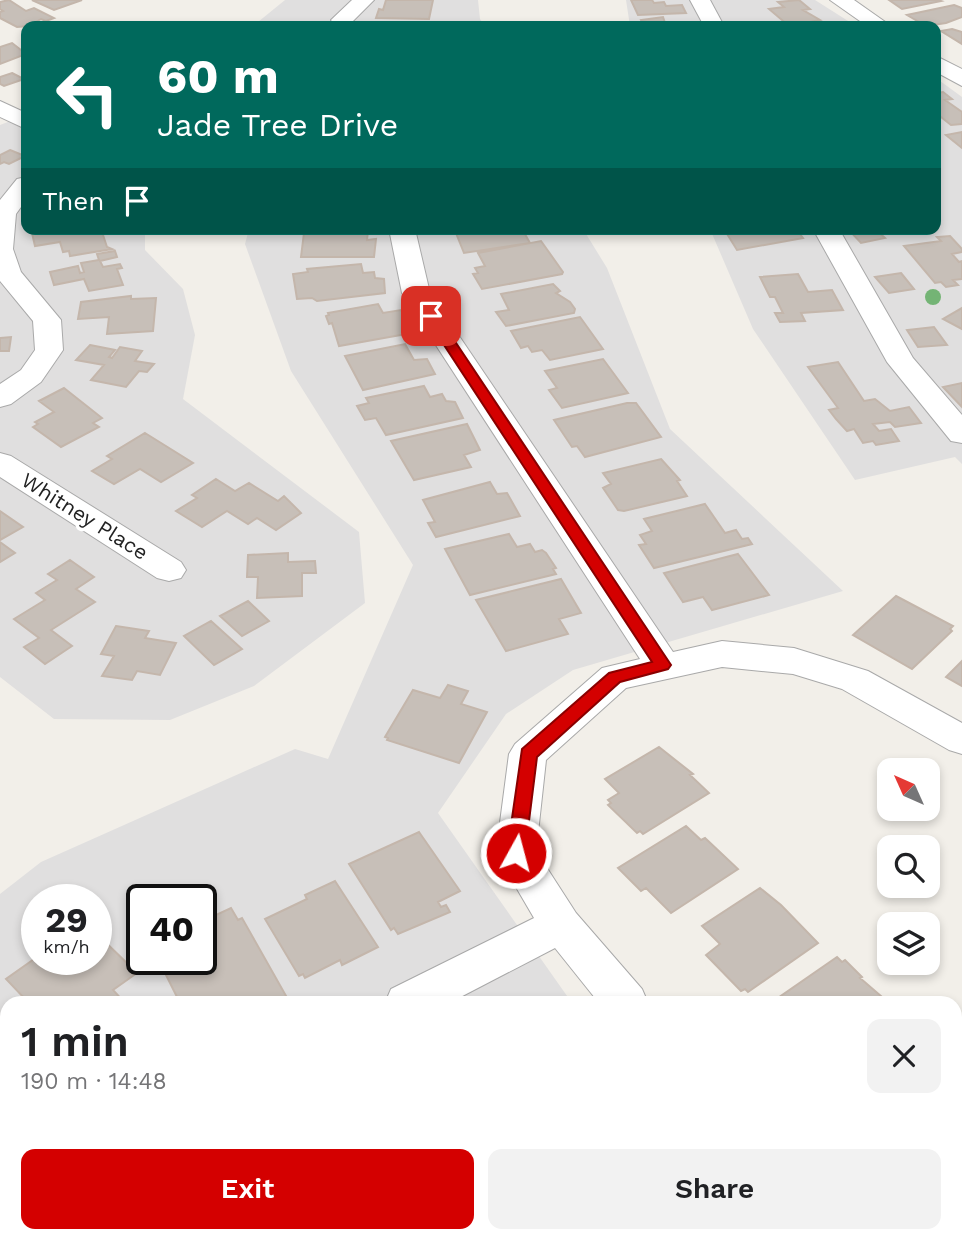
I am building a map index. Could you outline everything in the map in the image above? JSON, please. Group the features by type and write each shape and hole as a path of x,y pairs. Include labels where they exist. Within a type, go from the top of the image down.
{"street":[{"path":"345,21 364,0"},
{"path":"700,0 711,21"},
{"path":"840,0 873,21"},
{"path":"941,65 962,79"},
{"path":"0,108 21,119"},
{"path":"0,398 31,376 49,350 47,320 8,274 0,249 3,213 17,188"},
{"path":"403,235 416,293 663,665"},
{"path":"829,235 901,362 962,433"},
{"name":"Whitney Place","path":"0,463 169,570"},
{"path":"620,996 561,925 516,853 528,754 615,677 722,654 794,661 855,680 962,740"},
{"path":"421,996 561,925"}],"shaded area":[{"path":"285,0 478,0 481,21 259,21"},
{"path":"626,0 815,0 848,21 629,21"},
{"path":"941,82 962,97 962,464 955,457 855,480 753,329 713,235 941,235"},
{"path":"21,117 21,235 145,235 145,250 183,289 195,335 183,399 359,532 365,603 254,686 170,720 54,719 0,677 0,125"},
{"path":"247,235 587,235 607,268 670,429 843,591 573,670 506,714 438,813 567,996 0,996 0,894 41,862 295,749 328,759 413,565 291,371 245,244"}],"building":[{"path":"9,0 26,11 34,8 54,18 46,21 21,21 21,27 17,27 0,18 0,12 3,11 0,9 0,2"},
{"path":"32,0 82,0 54,10"},
{"path":"386,0 433,0 429,19 376,18 379,9 383,10"},
{"path":"631,0 664,2 666,6 682,5 686,13 638,15"},
{"path":"799,0 810,9 803,10 820,20 783,21 769,9 784,7 778,2"},
{"path":"889,0 938,0 941,1 902,9"},
{"path":"954,5 962,8 962,17 941,24 941,21 917,21 907,15"},
{"path":"663,17 664,21 642,21"},
{"path":"952,29 962,32 962,44 941,31"},
{"path":"12,43 21,50 21,56 0,64 0,47"},
{"path":"12,73 21,80 4,86 0,84 0,77"},
{"path":"941,92 952,99 945,100 962,112 962,124 951,125 941,117"},
{"path":"962,132 962,148 946,135"},
{"path":"10,150 21,154 21,158 9,164 0,164 0,155"},
{"path":"32,235 103,235 107,247 112,249 70,256 69,251 63,252 60,242 35,246"},
{"path":"304,235 368,235 367,240 376,239 374,257 301,257"},
{"path":"457,235 525,235 530,243 464,253"},
{"path":"728,235 801,235 803,238 737,250"},
{"path":"854,235 882,235 885,238 861,243"},
{"path":"950,236 962,249 962,252 952,254 959,262 962,261 962,279 953,280 958,285 946,287 941,282 935,283 904,246 941,241 937,237"},
{"path":"541,241 562,274 482,289 473,274 478,273 475,268 485,266 478,253"},
{"path":"115,251 117,257 100,261 103,267 120,264 122,268 117,269 123,285 89,291 84,279 54,285 50,272 78,266 80,273 84,272 81,263 99,260 97,254"},
{"path":"361,264 363,273 374,272 375,278 384,279 385,293 317,301 312,298 297,299 293,274 308,272 307,269"},
{"path":"901,273 914,289 889,293 875,277"},
{"path":"798,274 808,292 832,290 843,310 801,313 805,321 780,322 775,313 783,313 775,297 770,297 760,277"},
{"path":"553,284 560,291 556,293 570,302 575,309 574,313 506,326 496,312 509,310 501,294"},
{"path":"131,296 131,299 156,298 153,331 107,334 109,317 78,319 81,302"},
{"path":"378,304 383,313 401,310 412,333 339,346 332,323 329,324 326,316 328,313"},
{"path":"962,308 962,329 943,319"},
{"path":"580,317 603,349 550,360 542,350 532,352 528,346 521,348 511,331"},
{"path":"934,327 947,345 918,347 907,330"},
{"path":"11,337 9,351 0,351 0,338"},
{"path":"405,344 414,360 427,359 435,374 363,390 345,356"},
{"path":"90,345 115,350 109,357 112,358 120,347 142,351 135,361 154,364 147,372 139,371 126,387 91,380 104,365 76,360"},
{"path":"603,359 628,393 562,408 549,390 557,388 545,371"},
{"path":"838,362 864,401 875,399 890,411 909,407 921,423 895,427 890,422 873,424 879,431 891,429 899,441 876,445 873,441 863,443 854,429 847,431 829,410 838,408 808,367"},
{"path":"962,383 962,407 943,387"},
{"path":"424,386 430,397 442,394 446,401 455,402 463,418 386,435 376,418 365,420 357,406 369,403 366,398"},
{"path":"64,388 102,418 93,423 99,427 61,447 33,427 38,424 35,422 54,412 39,401"},
{"path":"636,403 661,437 585,457 577,446 572,447 554,420"},
{"path":"467,424 480,450 464,455 471,467 414,480 391,441"},
{"path":"145,433 193,463 161,482 140,469 114,484 92,471 112,459 107,456"},
{"path":"661,459 680,480 677,481 687,496 624,511 618,510 603,488 611,484 603,473"},
{"path":"216,479 235,491 249,483 278,501 284,496 301,513 276,530 257,518 248,524 227,511 202,527 176,511 197,498 192,495"},
{"path":"490,482 497,494 507,493 520,516 436,537 428,523 435,522 423,500"},
{"path":"705,504 725,533 736,530 742,539 748,538 752,544 654,568 639,545 646,544 640,535 652,531 644,519"},
{"path":"0,511 23,527 0,540"},
{"path":"509,534 517,547 530,544 535,552 542,550 546,553 556,568 553,569 556,574 470,595 445,549"},
{"path":"0,542 15,553 0,562"},
{"path":"288,553 288,562 315,561 316,573 302,573 302,596 257,598 258,577 247,577 248,555"},
{"path":"738,554 769,595 712,610 703,597 683,602 664,573"},
{"path":"70,560 94,577 76,589 95,602 51,630 72,646 45,664 24,647 39,638 14,619 45,600 36,593 57,580 48,574"},
{"path":"561,579 581,613 559,619 568,634 506,651 476,600"},
{"path":"896,596 953,626 950,629 952,631 912,669 853,635"},
{"path":"248,601 269,621 242,636 220,616"},
{"path":"211,621 242,649 214,665 184,636"},
{"path":"116,626 149,631 145,638 176,643 160,675 137,671 132,680 102,676 114,656 101,654"},
{"path":"962,661 962,686 946,677"},
{"path":"448,685 468,691 461,704 487,712 459,763 387,740 385,737 413,690 440,698"},
{"path":"659,747 693,774 690,775 709,793 643,834 640,831 637,833 608,805 611,803 608,800 619,793 605,779"},
{"path":"686,826 701,840 705,838 738,869 671,913 646,888 641,891 618,868"},
{"path":"419,832 460,891 438,902 441,907 446,905 450,912 398,934 394,928 391,930 349,864"},
{"path":"335,881 378,947 342,965 340,960 305,978 303,974 299,976 265,919 307,899 305,895"},
{"path":"760,888 781,905 818,943 748,992 745,989 741,991 706,955 720,944 702,926"},
{"path":"231,908 238,920 242,918 286,996 176,996 166,975 217,975 217,915"},
{"path":"112,949 126,962 126,975 134,975 113,990 119,996 22,996 6,979 21,968 21,975 112,975"},
{"path":"837,957 842,962 845,960 881,996 781,996"}],"route":[{"path":"431,316 663,665 615,677 528,754 516,853"}]}
